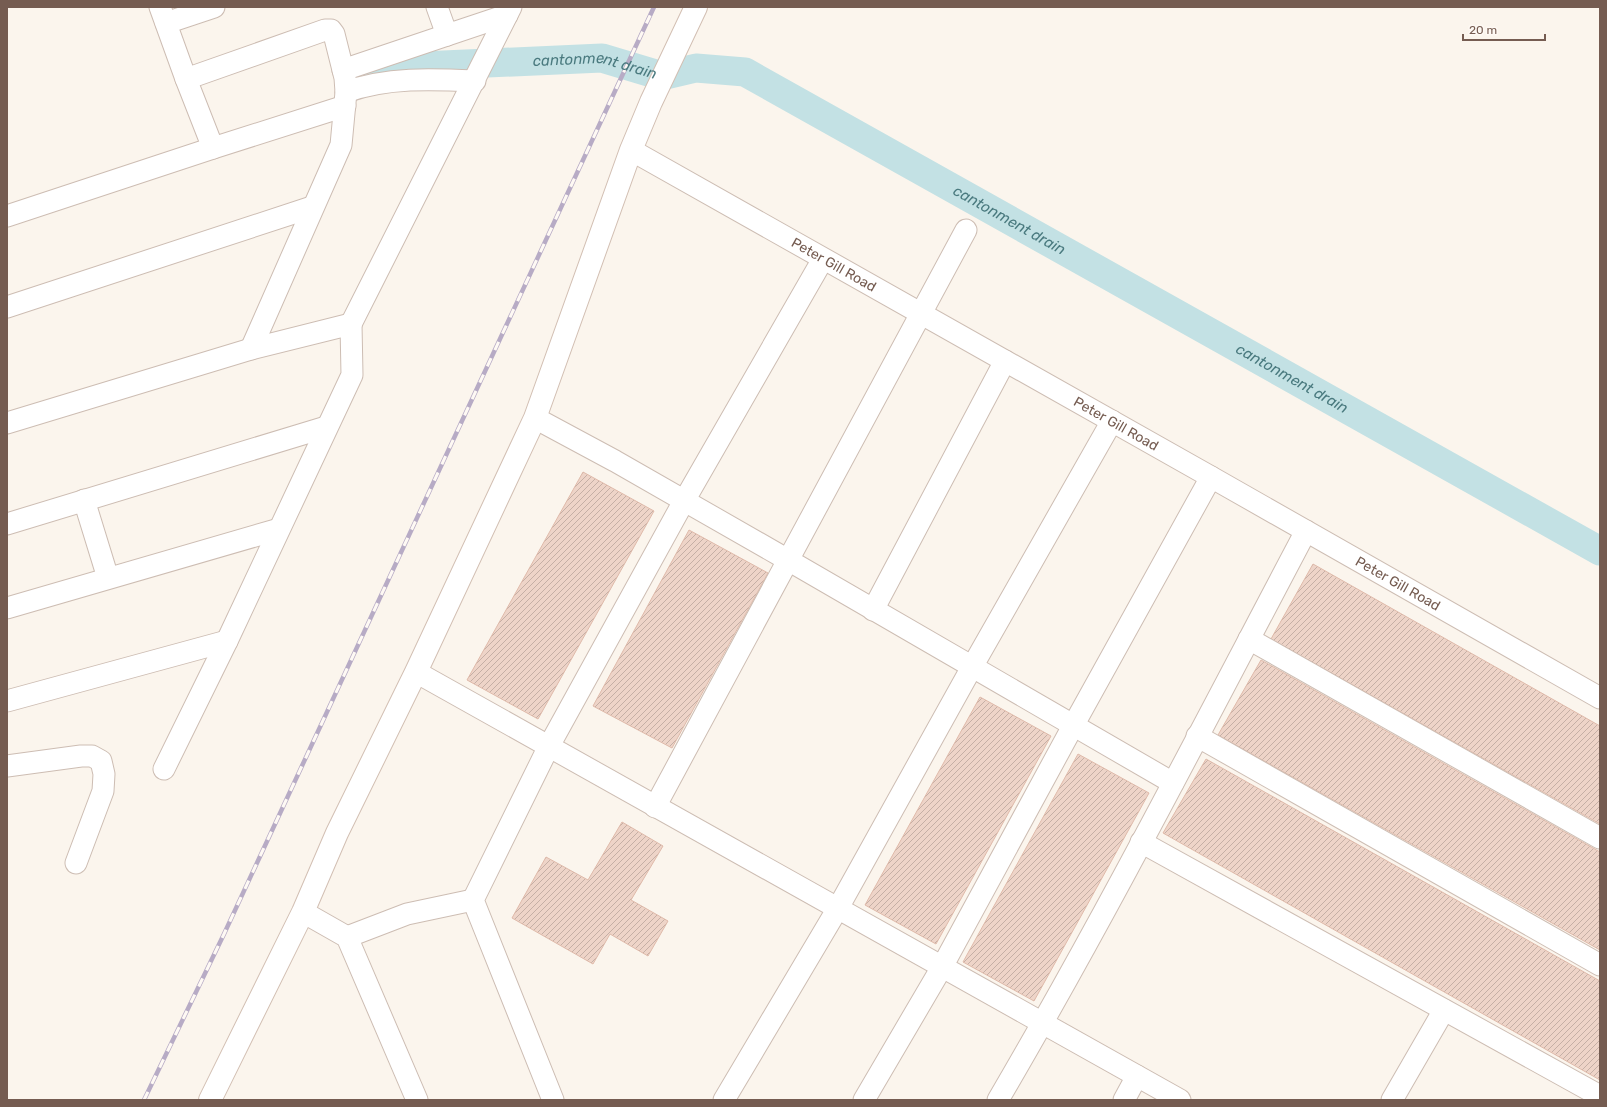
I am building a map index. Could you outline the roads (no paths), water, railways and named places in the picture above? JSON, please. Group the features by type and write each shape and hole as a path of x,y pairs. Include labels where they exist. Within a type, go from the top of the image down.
{"main road":[{"path":"210,1100 304,912 337,833 416,672 535,418 630,150 691,16"}],"street":[{"path":"213,148 163,15 214,7"},
{"path":"437,7 447,34"},
{"path":"343,70 509,11"},
{"path":"164,769 227,641 326,427 352,375 351,324 509,11"},
{"path":"186,79 325,30 331,30 334,34 343,70 346,99 341,145 312,207 251,349"},
{"path":"7,216 213,148 346,99 366,85 412,80 475,81"},
{"name":"Peter Gill Road","path":"630,150 1306,530 1600,698"},
{"path":"7,307 312,207"},
{"path":"655,807 966,230"},
{"path":"553,1100 473,900 549,746 684,501 823,259"},
{"path":"7,423 251,349 351,324"},
{"path":"873,610 1005,361"},
{"path":"535,418 615,461 1173,783"},
{"path":"724,1100 838,908 972,667 1112,421"},
{"path":"7,524 326,427"},
{"path":"864,1100 942,967 1211,477"},
{"path":"84,500 108,578"},
{"path":"7,608 279,529"},
{"path":"998,1100 1043,1023 1173,783 1306,530"},
{"path":"1249,639 1600,838"},
{"path":"7,700 227,641"},
{"path":"416,672 1180,1100"},
{"path":"1198,736 1600,965"},
{"path":"7,766 81,756 92,756 101,761 104,774 103,791 76,863"},
{"path":"1141,842 1600,1096"},
{"path":"347,937 407,914 473,900"},
{"path":"304,912 347,937 417,1100"},
{"path":"1392,1100 1444,1010"},
{"path":"1124,1100 1137,1076"}],"waterway":[{"name":"cantonment drain","path":"376,68 602,58 662,76 696,68 745,72 1600,551"}],"railway":[{"path":"144,1100 224,934 654,7"}]}
